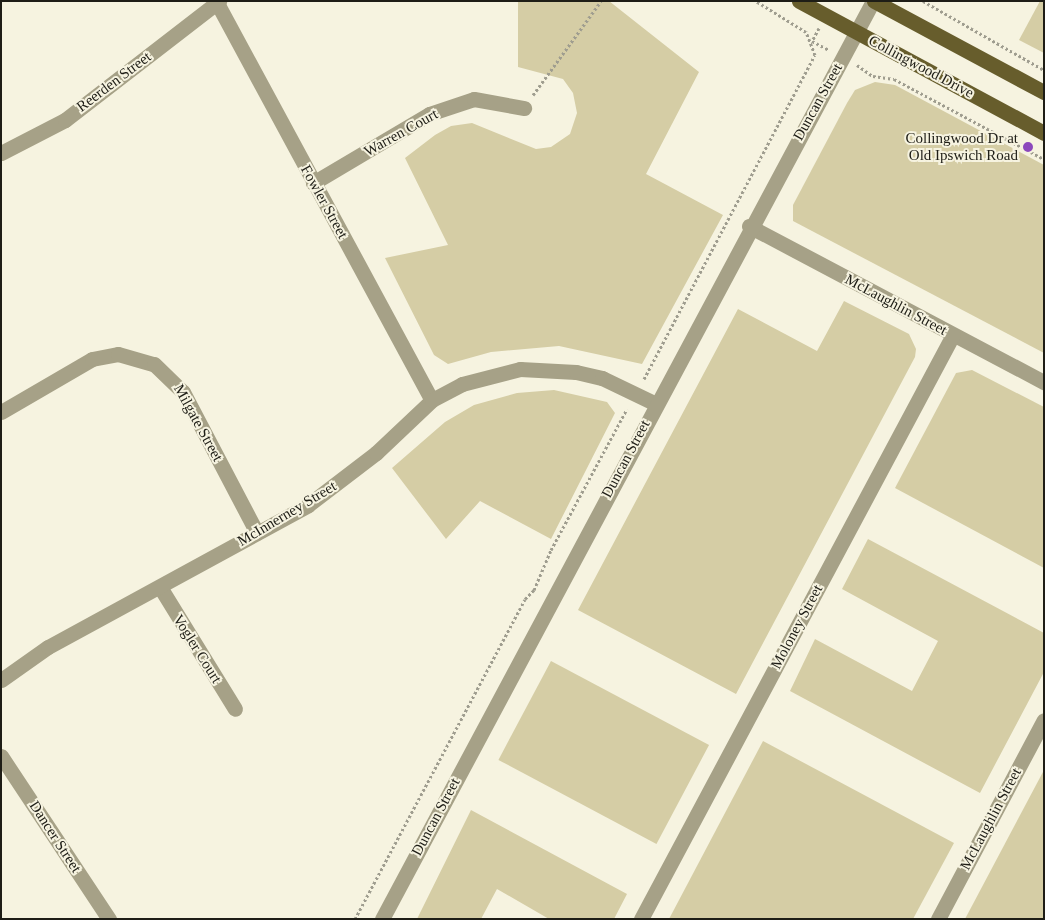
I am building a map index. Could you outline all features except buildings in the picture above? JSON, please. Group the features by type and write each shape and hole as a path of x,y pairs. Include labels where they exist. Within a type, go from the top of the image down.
{"main road":[{"name":"Collingwood Drive","path":"799,1 1044,133"},
{"path":"873,1 1044,92"}],"street":[{"name":"Duncan Street","path":"382,919 749,226 873,1"},
{"name":"Reerden Street","path":"1,153 65,120 218,2"},
{"name":"Fowler Street","path":"218,2 313,183 432,400"},
{"name":"Warren Court","path":"313,183 429,114 474,99 524,108"},
{"name":"McLaughlin Street","path":"749,226 1044,382"},
{"name":"Moloney Street","path":"641,919 953,335"},
{"name":"Milgate Street","path":"1,412 92,359 118,354 154,364 183,392 257,533"},
{"name":"McInnerney Street","path":"1,680 48,648 257,533 343,480 432,400 462,384 520,369 576,372 636,393 656,404"},
{"name":"Vogler Court","path":"160,587 236,709"},
{"name":"McLaughlin Street","path":"938,919 1044,720"},
{"name":"Dancer Street","path":"1,756 109,919"}],"path":[{"path":"524,108 601,1"},
{"path":"355,919 815,55 806,32 756,1"},
{"path":"922,1 1044,70"},
{"path":"870,72 894,79 1044,159"}],"shaded area":[{"path":"518,1 609,1 699,72 646,174 723,215 642,364 559,346 491,352 448,364 434,355 385,258 448,245 405,158 435,135 451,126 472,123 536,149 551,147 570,134 577,113 573,93 563,79 518,67"},
{"path":"1040,1 1044,1 1044,53 1019,40"},
{"path":"875,82 895,85 1044,165 1044,353 793,221 793,205 847,103 855,90"},
{"path":"844,301 909,334 916,349 915,357 736,694 578,610 738,309 817,351"},
{"path":"972,370 1044,407 1044,568 895,488 956,373"},
{"path":"554,390 607,402 615,413 551,539 480,501 446,539 392,468 445,422 474,405 517,393"},
{"path":"868,539 1044,633 1044,672 980,793 790,691 815,639 912,691 938,641 842,589"},
{"path":"551,661 709,745 656,844 498,760"},
{"path":"763,741 954,843 913,919 669,919"},
{"path":"1044,770 1044,919 965,919"},
{"path":"471,810 627,894 614,919 549,919 497,889 481,919 417,919"}],"place":[{"name":"Collingwood Dr at Old Ipswich Road","path":"1028,147"}]}
